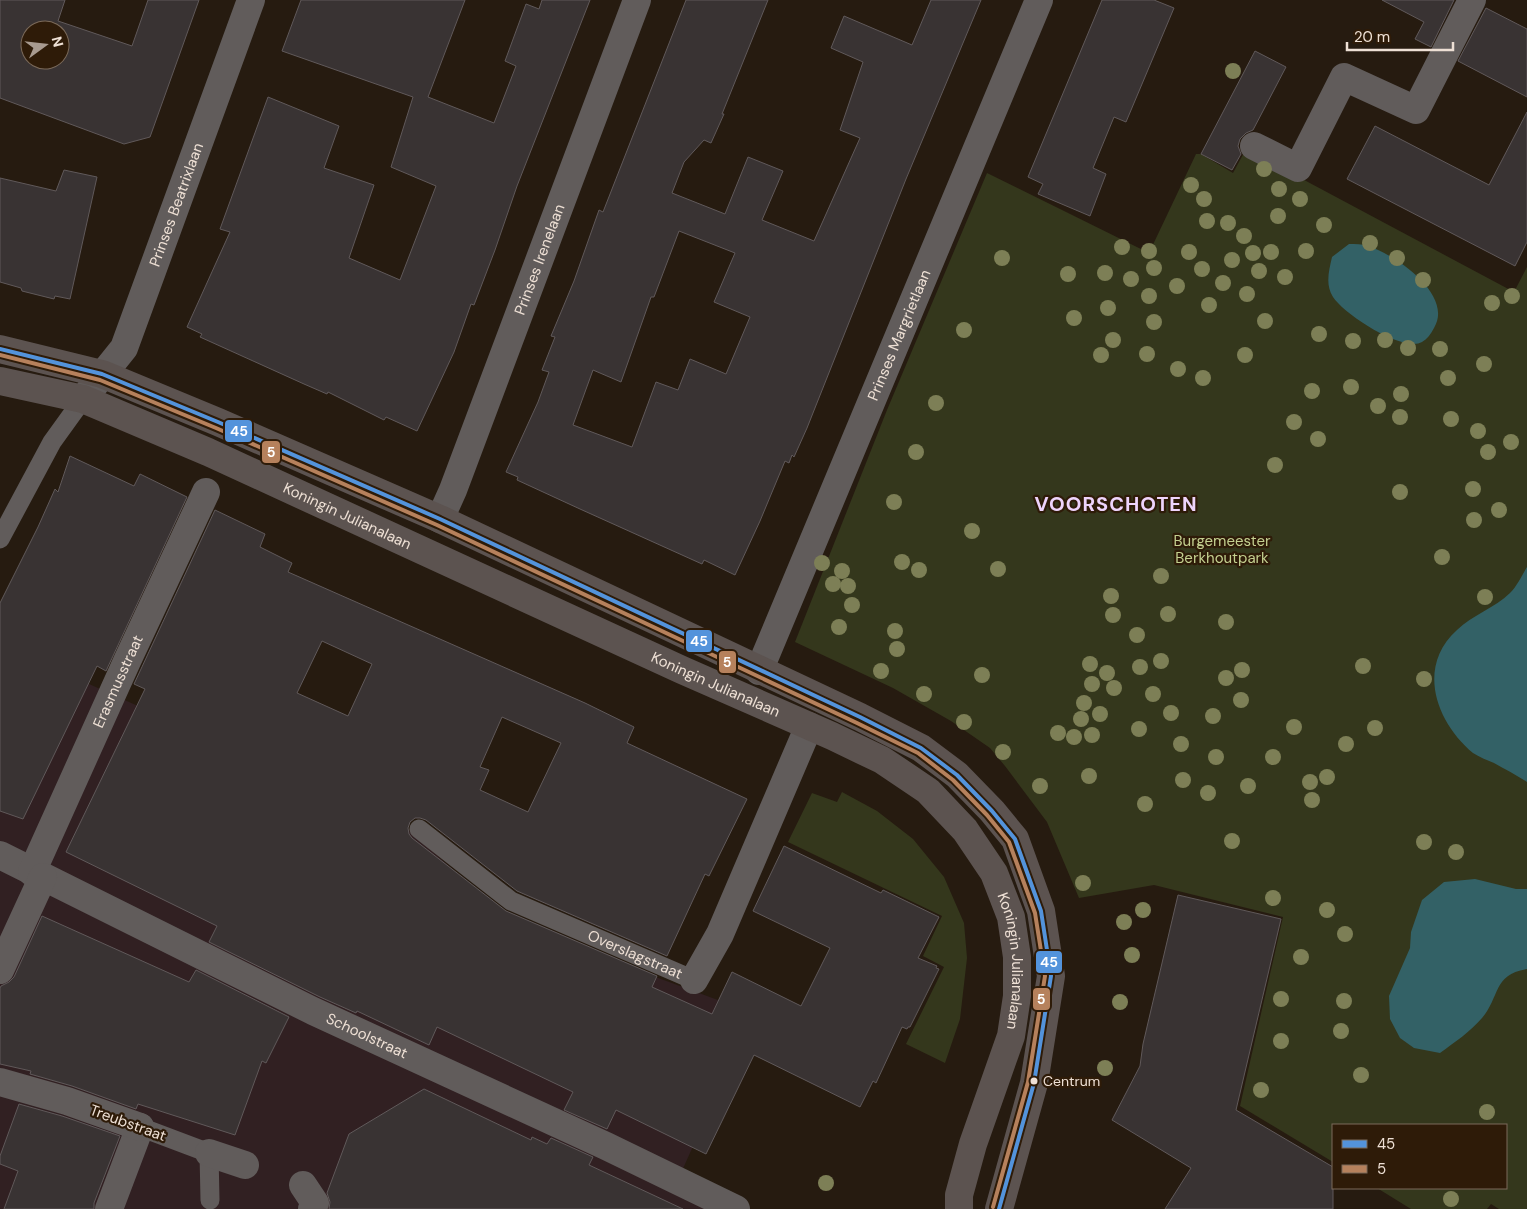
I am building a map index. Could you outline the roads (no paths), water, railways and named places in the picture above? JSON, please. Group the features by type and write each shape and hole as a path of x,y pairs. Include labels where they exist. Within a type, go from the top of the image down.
{"main road":[{"name":"Koningin Julianalaan","path":"0,349 102,374 218,422 440,519 860,717 922,748 957,775 992,811 1015,839 1041,911 1051,976 1034,1083 999,1209"},
{"name":"Koningin Julianalaan","path":"0,381 84,399 208,452 682,670 810,726 882,760 928,791 965,830 994,873 1011,917 1016,958 1017,996 1011,1036 973,1144 959,1195 959,1209"}],"street":[{"name":"Prinses Beatrixlaan","path":"84,399 124,348 251,0"},
{"name":"Prinses Irenelaan","path":"440,519 457,481 637,0"},
{"name":"Prinses Margrietlaan","path":"759,671 1039,0"},
{"path":"1254,146 1298,168 1344,77 1416,110 1472,0"},
{"name":"Erasmusstraat","path":"0,970 37,874 128,659 206,492"},
{"name":"Overslagstraat","path":"694,980 720,934 810,726"},
{"name":"Schoolstraat","path":"0,855 313,1011 606,1146 736,1209"},
{"name":"Treubstraat","path":"0,1082 67,1101 140,1127"},
{"path":"109,1209 140,1127"},
{"path":"209,1153 245,1165"}],"lane":[{"path":"0,540 52,442 84,399"},
{"name":"Overslagstraat","path":"419,829 511,901 694,980"},
{"name":"Treubstraat","path":"140,1127 209,1153"},
{"path":"209,1153 210,1200"}],"water":[{"path":"1349,244 1368,246 1393,258 1419,278 1429,290 1436,303 1438,315 1433,330 1424,341 1413,344 1388,337 1361,322 1333,297 1328,282 1332,257"},
{"path":"1527,567 1527,782 1473,753 1460,740 1449,726 1441,710 1436,694 1434,677 1437,660 1444,645 1463,625 1498,603 1510,593"},
{"path":"1475,879 1516,889 1527,889 1527,969 1508,976 1498,988 1488,1010 1482,1018 1440,1053 1414,1048 1400,1038 1390,1019 1389,996 1410,948 1411,932 1422,900 1444,882"}],"place":[{"name":"Centrum","path":"1034,1081"}],"district":[{"name":"VOORSCHOTEN","path":"1116,504"}],"park label":[{"name":"Burgemeester Berkhoutpark","path":"1222,550"}]}
